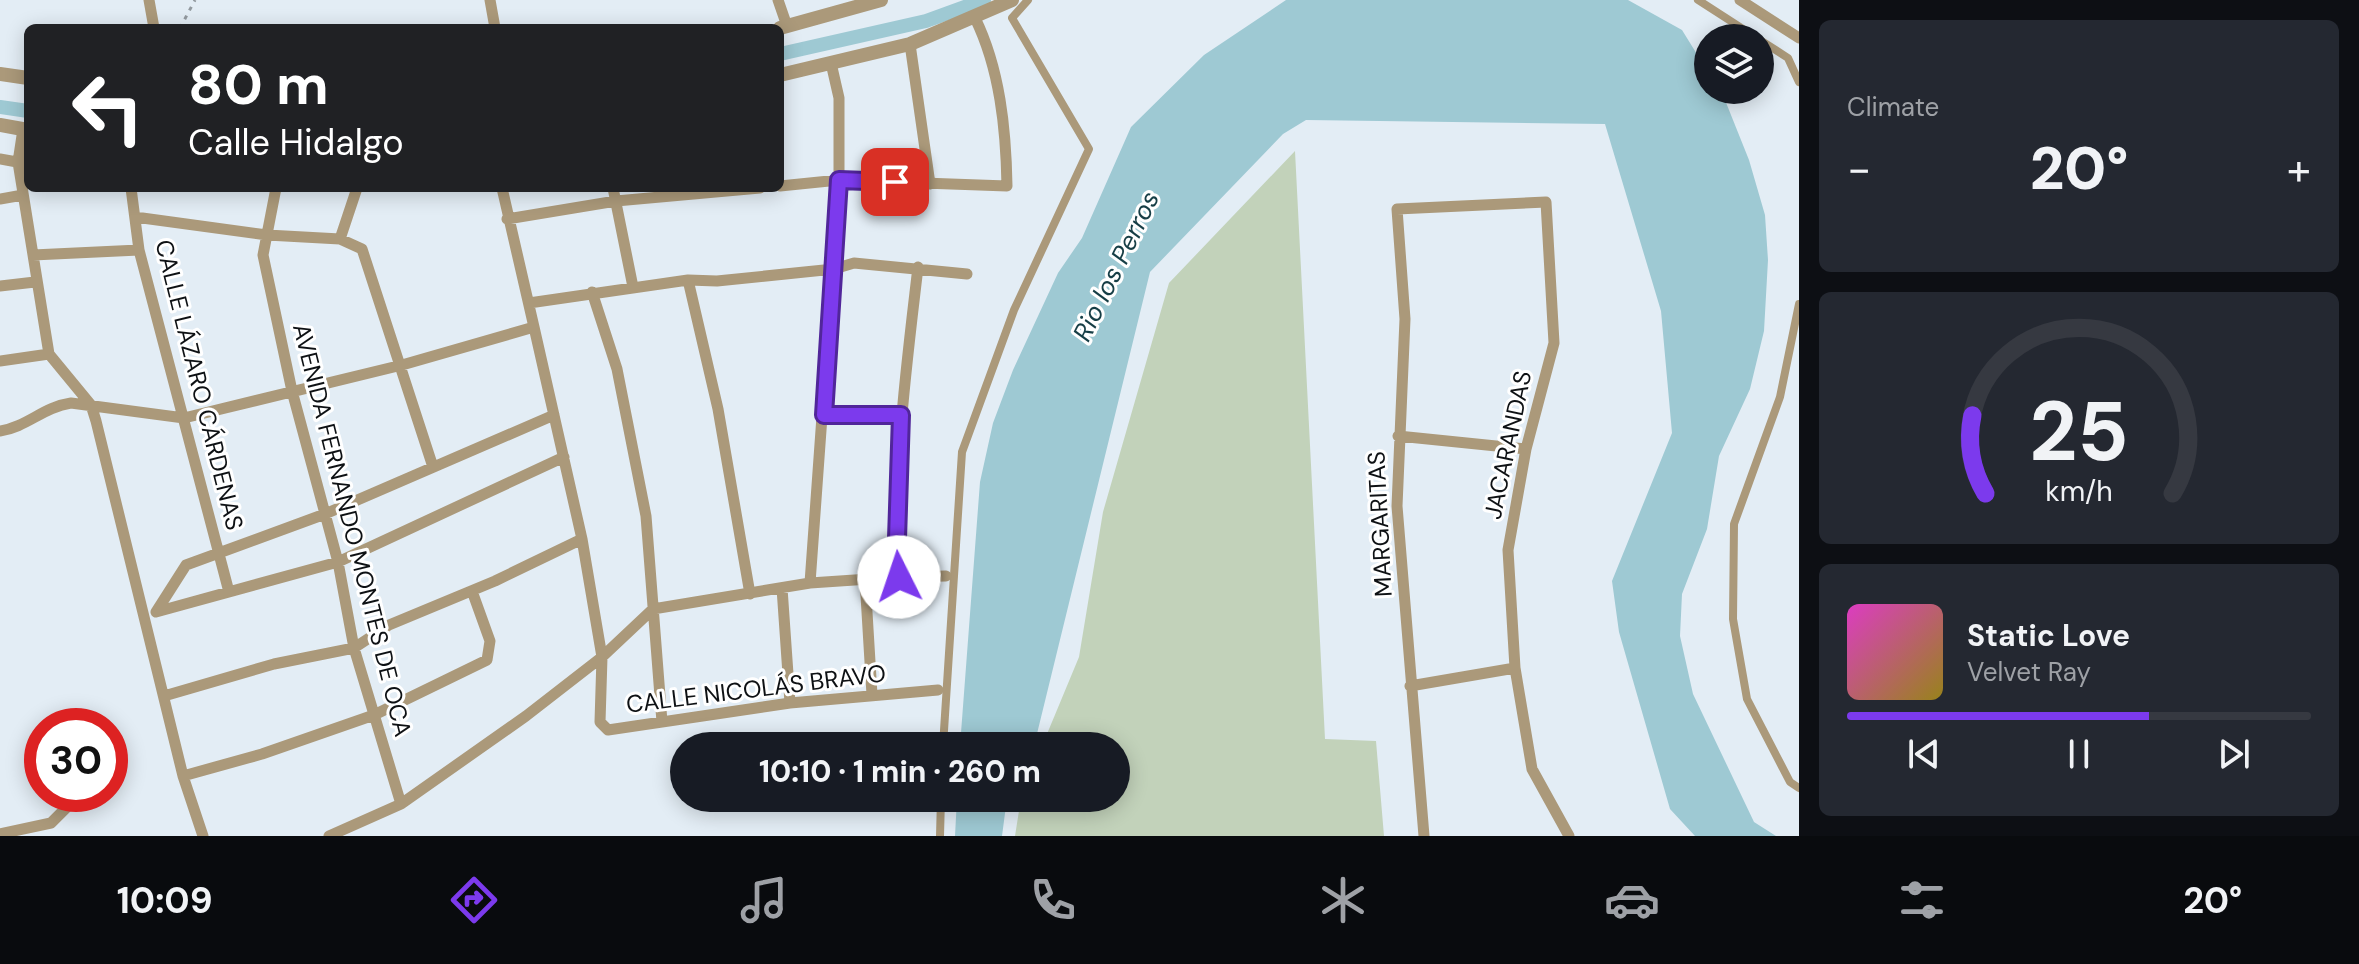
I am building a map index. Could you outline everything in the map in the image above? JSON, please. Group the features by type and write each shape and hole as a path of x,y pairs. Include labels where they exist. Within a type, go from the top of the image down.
{"street":[{"path":"149,0 153,24"},
{"path":"490,0 494,24"},
{"path":"778,0 782,24"},
{"path":"784,27 881,0"},
{"path":"784,74 910,44 1012,0"},
{"path":"944,732 962,452 1014,310 1089,149 1012,18 1028,0"},
{"path":"1698,0 1735,24"},
{"path":"1740,0 1799,38"},
{"path":"784,186 839,180 1007,186 1006,136 987,44 975,18"},
{"path":"910,44 930,184"},
{"path":"1774,49 1788,58 1799,82"},
{"path":"810,583 839,180 839,98 831,63"},
{"path":"0,74 24,77"},
{"path":"0,125 24,129"},
{"path":"0,159 23,163 23,195 49,354 91,405 183,776 203,836"},
{"name":"CALLE LÁZARO CÁRDENAS","path":"132,192 139,250 229,592"},
{"name":"AVENIDA FERNANDO MONTES DE OCA","path":"275,192 263,255 292,391 338,562 354,648 401,804"},
{"path":"340,239 356,192"},
{"path":"503,192 582,539 602,657"},
{"path":"614,192 633,287"},
{"path":"507,219 684,192"},
{"path":"0,199 23,195"},
{"name":"JACARANDAS","path":"1397,209 1546,202 1554,343 1526,449 1508,550 1515,668 1532,769 1569,836"},
{"name":"MARGARITAS","path":"1397,209 1405,319 1397,506 1424,836"},
{"path":"135,217 267,235 340,239 362,249 433,467"},
{"path":"33,255 139,250"},
{"path":"529,303 688,280 717,281 834,269 854,263 967,274"},
{"path":"899,577 897,539 901,415 918,267"},
{"path":"688,280 718,409 750,594"},
{"path":"0,286 35,282"},
{"path":"592,292 617,369 646,516 662,722"},
{"path":"1799,304 1780,397 1734,524 1733,619 1747,699 1790,782 1799,788"},
{"path":"0,431 21,428 54,405 91,405 184,418 402,365 534,327"},
{"path":"0,361 49,354"},
{"path":"156,612 186,565 325,514 554,415"},
{"path":"824,415 901,415"},
{"path":"1398,436 1526,449"},
{"path":"144,616 338,562 564,457"},
{"path":"164,696 274,664 354,648 389,625 472,591 582,539"},
{"path":"329,836 401,804 526,716 602,657 653,609 810,583 946,576"},
{"path":"865,579 872,695"},
{"path":"782,588 790,703"},
{"path":"183,776 262,754 374,715 487,660 490,641 472,591"},
{"name":"CALLE NICOLÁS BRAVO","path":"602,657 603,727 608,730 790,703 938,690"},
{"path":"1410,686 1515,668"},
{"path":"0,834 51,823 62,812"},
{"path":"940,836 941,812"}],"path":[{"path":"182,24 195,0"}],"green space":[{"path":"1295,151 1325,739 1376,741 1384,836 1015,836 1019,812 1130,812 1130,732 1048,732 1079,657 1103,512 1169,283"}],"water":[{"name":"Rio los Perros","path":"1286,0 1628,0 1682,30 1694,49 1694,104 1727,104 1749,160 1765,215 1768,260 1764,331 1750,389 1719,456 1707,529 1682,594 1680,636 1693,694 1754,822 1776,836 1695,836 1670,809 1619,632 1612,581 1672,433 1661,311 1605,124 1306,120 1283,134 1150,272 1037,732 961,732 980,482 993,423 1013,370 1058,273 1082,238 1131,127 1204,55"},
{"path":"956,812 1005,812 1002,836 955,836"}],"waterway":[{"path":"784,53 926,21 984,0"},
{"path":"0,107 24,110"}],"route":[{"path":"895,182 839,180 824,415 901,415 897,539 899,577"}]}
